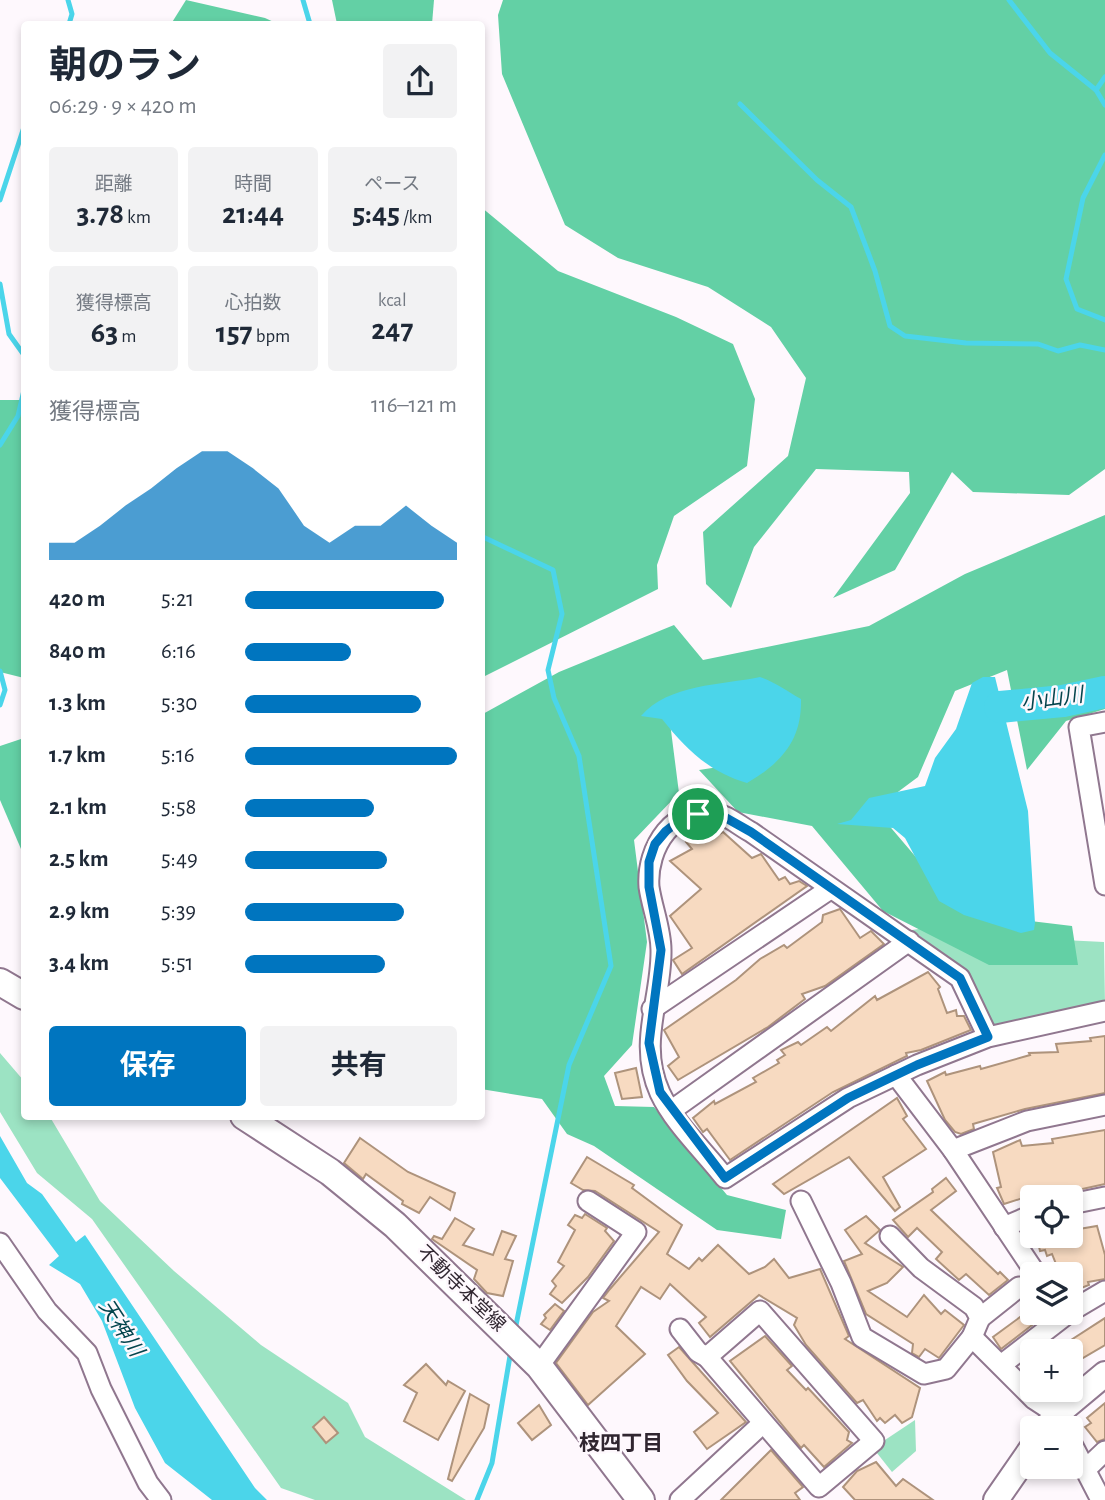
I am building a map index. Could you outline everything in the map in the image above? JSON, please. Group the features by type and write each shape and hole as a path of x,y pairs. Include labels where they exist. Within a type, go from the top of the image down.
{"main road":[{"path":"0,982 21,994"},
{"name":"不動寺本堂線","path":"250,1120 330,1171 395,1225 539,1366 641,1500"}],"street":[{"path":"1105,722 1079,727 1105,885"},
{"path":"988,1037 960,978 751,832 719,814 698,814 680,820 655,844 649,862 649,887 661,950 649,1043 660,1092 725,1178 848,1098 896,1074 988,1037 1105,1011"},
{"path":"652,1009 830,889"},
{"path":"672,1110 909,941"},
{"path":"896,1074 953,1150 1028,1262"},
{"path":"953,1150 1027,1121 1105,1105"},
{"path":"1083,1202 1105,1197"},
{"path":"539,1366 636,1232 588,1201"},
{"path":"801,1201 841,1283 862,1337 924,1374 937,1373 957,1359 972,1337 980,1318 1019,1287"},
{"path":"1004,1227 1020,1220"},
{"path":"890,1236 921,1268 974,1307 980,1318"},
{"path":"0,1243 47,1311 87,1353 100,1389 148,1483 161,1500"},
{"path":"1083,1304 1105,1291"},
{"path":"680,1329 819,1487 874,1441 760,1311 707,1357"},
{"path":"1001,1366 1053,1325"},
{"path":"972,1337 1050,1416"},
{"path":"1063,1416 1105,1374"},
{"path":"680,1500 762,1424"},
{"path":"1085,1470 1105,1451"},
{"path":"996,1500 1020,1465"},
{"path":"1083,1466 1101,1500"}],"green space":[{"path":"186,0 272,21 173,21"},
{"path":"332,0 434,0 432,21 336,21"},
{"path":"503,0 1105,0 1105,469 1069,495 973,492 952,472 895,570 833,598 910,493 909,472 816,469 754,547 731,608 706,584 703,532 788,456 806,378 771,327 708,287 618,258 565,225 502,74 498,15"},
{"path":"485,210 558,271 676,317 733,344 755,399 747,466 674,516 657,565 658,589 485,676"},
{"path":"0,400 21,400 21,677 0,672"},
{"path":"1105,515 1105,709 1066,721 1027,770 1007,670 955,691 918,777 875,809 949,896 1014,919 1072,926 1078,965 989,965 883,911 812,826 738,812 699,770 751,762 668,707 679,793 634,840 647,942 632,1045 604,1076 615,1106 654,1107 727,1195 786,1210 781,1239 717,1230 594,1146 567,1134 542,1099 485,1090 485,713 559,672 674,625 703,660 869,626 965,574"},
{"path":"21,739 21,849 0,800 0,746"},
{"path":"932,927 1022,938 1104,942 1105,1005 992,1027 967,972 912,930"},
{"path":"0,1053 21,1078 21,1120 52,1120 100,1201 174,1271 261,1345 348,1403 365,1437 466,1500 315,1500 281,1488 92,1219 37,1173 0,1112"},
{"path":"915,1420 916,1451 892,1472 873,1448"}],"water":[{"path":"760,677 801,699 800,714 798,727 787,749 770,767 747,783 721,773 699,758 662,719 641,716 652,705 680,692"},
{"path":"983,677 995,677 1028,811 1035,923 1034,930 1021,933 964,915 939,901 905,838 893,828 837,824 851,820 869,798 925,786 935,758 956,729 972,683"},
{"name":"天神川","path":"0,1136 27,1183 42,1194 76,1242 85,1235 255,1488 267,1500 212,1500 165,1463 135,1408 102,1321 80,1284 49,1265 59,1256 0,1178"}],"building":[{"path":"702,831 708,839 723,832 752,858 761,854 779,880 785,877 790,884 799,881 807,886 682,974 673,960 692,948 670,916 701,889 670,861 692,849 686,842"},
{"path":"840,909 860,938 871,931 884,944 825,986 802,994 805,999 768,1027 678,1080 668,1066 679,1057 664,1030 736,980 760,959 784,945 787,948 822,922 823,915"},
{"path":"928,972 940,987 938,989 947,1013 956,1010 957,1016 964,1016 971,1030 921,1050 906,1053 907,1056 833,1092 730,1160 707,1129 703,1132 693,1118 714,1101 715,1104 756,1082 753,1078 779,1063 777,1060 785,1055 781,1050 798,1042 801,1045 827,1027 831,1031 875,996 877,1000"},
{"path":"1105,1036 1105,1093 1025,1109 973,1124 974,1129 961,1134 955,1132 945,1120 927,1081 945,1072 946,1075 980,1066 981,1069 1030,1055 1029,1053 1058,1052 1056,1044 1091,1041 1090,1038"},
{"path":"636,1068 642,1097 622,1099 615,1073"},
{"path":"897,1098 907,1116 903,1119 926,1149 883,1177 900,1207 895,1211 849,1157 784,1194 773,1184"},
{"path":"1105,1130 1105,1184 1083,1189 1083,1185 1020,1185 1020,1199 1004,1204 997,1188 1001,1187 993,1152 1020,1140 1022,1146 1053,1143 1052,1139"},
{"path":"360,1138 408,1172 455,1193 450,1210 430,1197 419,1213 402,1204 403,1201 366,1174 363,1179 344,1163"},
{"path":"587,1157 634,1185 632,1188 682,1225 667,1254 689,1269 699,1258 702,1261 718,1245 749,1274 765,1267 774,1259 789,1278 820,1269 849,1336 845,1339 920,1388 912,1417 902,1423 895,1415 885,1423 880,1418 877,1421 863,1400 857,1403 806,1345 794,1325 797,1318 759,1295 710,1337 699,1323 706,1317 670,1284 660,1299 641,1287 616,1326 645,1354 588,1405 556,1363 593,1312 609,1301 603,1298 659,1232 595,1191 583,1190 571,1183"},
{"path":"946,1178 956,1191 931,1210 998,1274 1000,1272 1008,1280 989,1295 966,1274 959,1280 936,1259 942,1252 917,1228 908,1237 893,1220 933,1192 932,1189"},
{"path":"585,1214 607,1228 605,1231 614,1241 588,1277 562,1303 550,1294 556,1286 552,1281 564,1266 558,1262 575,1230 568,1225 575,1215 582,1218"},
{"path":"866,1216 880,1230 865,1243 903,1267 887,1283 868,1291 907,1317 924,1295 941,1314 945,1310 964,1325 939,1358 925,1349 919,1357 912,1353 913,1344 866,1314 844,1261 862,1254 845,1230"},
{"path":"455,1218 474,1229 463,1245 493,1255 502,1231 516,1236 505,1259 513,1261 503,1296 487,1293 474,1279 477,1270 432,1239 434,1236 442,1239"},
{"path":"1097,1226 1105,1255 1105,1279 1088,1282 1089,1285 1083,1287 1083,1262 1055,1262 1052,1254 1047,1256 1045,1250 1040,1251 1039,1248 1083,1248 1083,1228"},
{"path":"555,1304 564,1311 550,1330 541,1324 546,1318 544,1315"},
{"path":"1020,1317 1020,1325 1032,1325 1001,1349 993,1337"},
{"path":"1105,1318 1105,1345 1083,1358 1083,1339 1073,1339"},
{"path":"765,1336 792,1366 787,1370 806,1390 808,1388 849,1432 847,1440 852,1443 824,1467 804,1445 801,1448 730,1361"},
{"path":"679,1347 746,1422 707,1449 694,1432 718,1413 687,1381 668,1355"},
{"path":"426,1364 446,1385 448,1381 465,1391 438,1440 404,1421 417,1393 404,1385"},
{"path":"470,1394 489,1405 484,1428 452,1481 448,1479"},
{"path":"1105,1403 1105,1439 1097,1442 1085,1427 1091,1423 1087,1418"},
{"path":"539,1405 551,1425 532,1440 518,1423"},
{"path":"324,1417 338,1433 326,1443 313,1427"},
{"path":"771,1450 803,1487 795,1493 800,1500 721,1500"},
{"path":"876,1462 896,1486 903,1479 933,1500 855,1500 843,1487 857,1471"}],"waterway":[{"path":"68,0 72,14 70,21"},
{"path":"303,0 309,21"},
{"path":"1009,0 1050,53 1096,90 1105,105"},
{"path":"1096,90 1105,77"},
{"path":"740,104 817,180 851,207 875,271 890,326 905,336 966,343 1038,344 1058,351 1080,345 1105,350"},
{"path":"0,200 21,136"},
{"path":"1105,155 1083,198 1066,279 1077,309 1105,320"},
{"path":"0,284 9,334 21,351"},
{"path":"0,445 18,416 21,403"},
{"path":"485,538 553,570 562,614 548,670 554,698 579,756 611,966 569,1065 515,1330"},
{"path":"0,671 5,690 0,705"},
{"name":"小山川","path":"1000,707 1063,701 1105,692"},
{"path":"477,1500 492,1463 511,1350"}],"district":[{"name":"枝四丁目","path":"621,1443"}],"route":[{"path":"698,814 719,814 751,832 960,978 988,1037 917,1065 848,1098 725,1178 660,1092 649,1043 661,950 649,887 649,862 655,844 666,831 680,820 698,814"}]}
